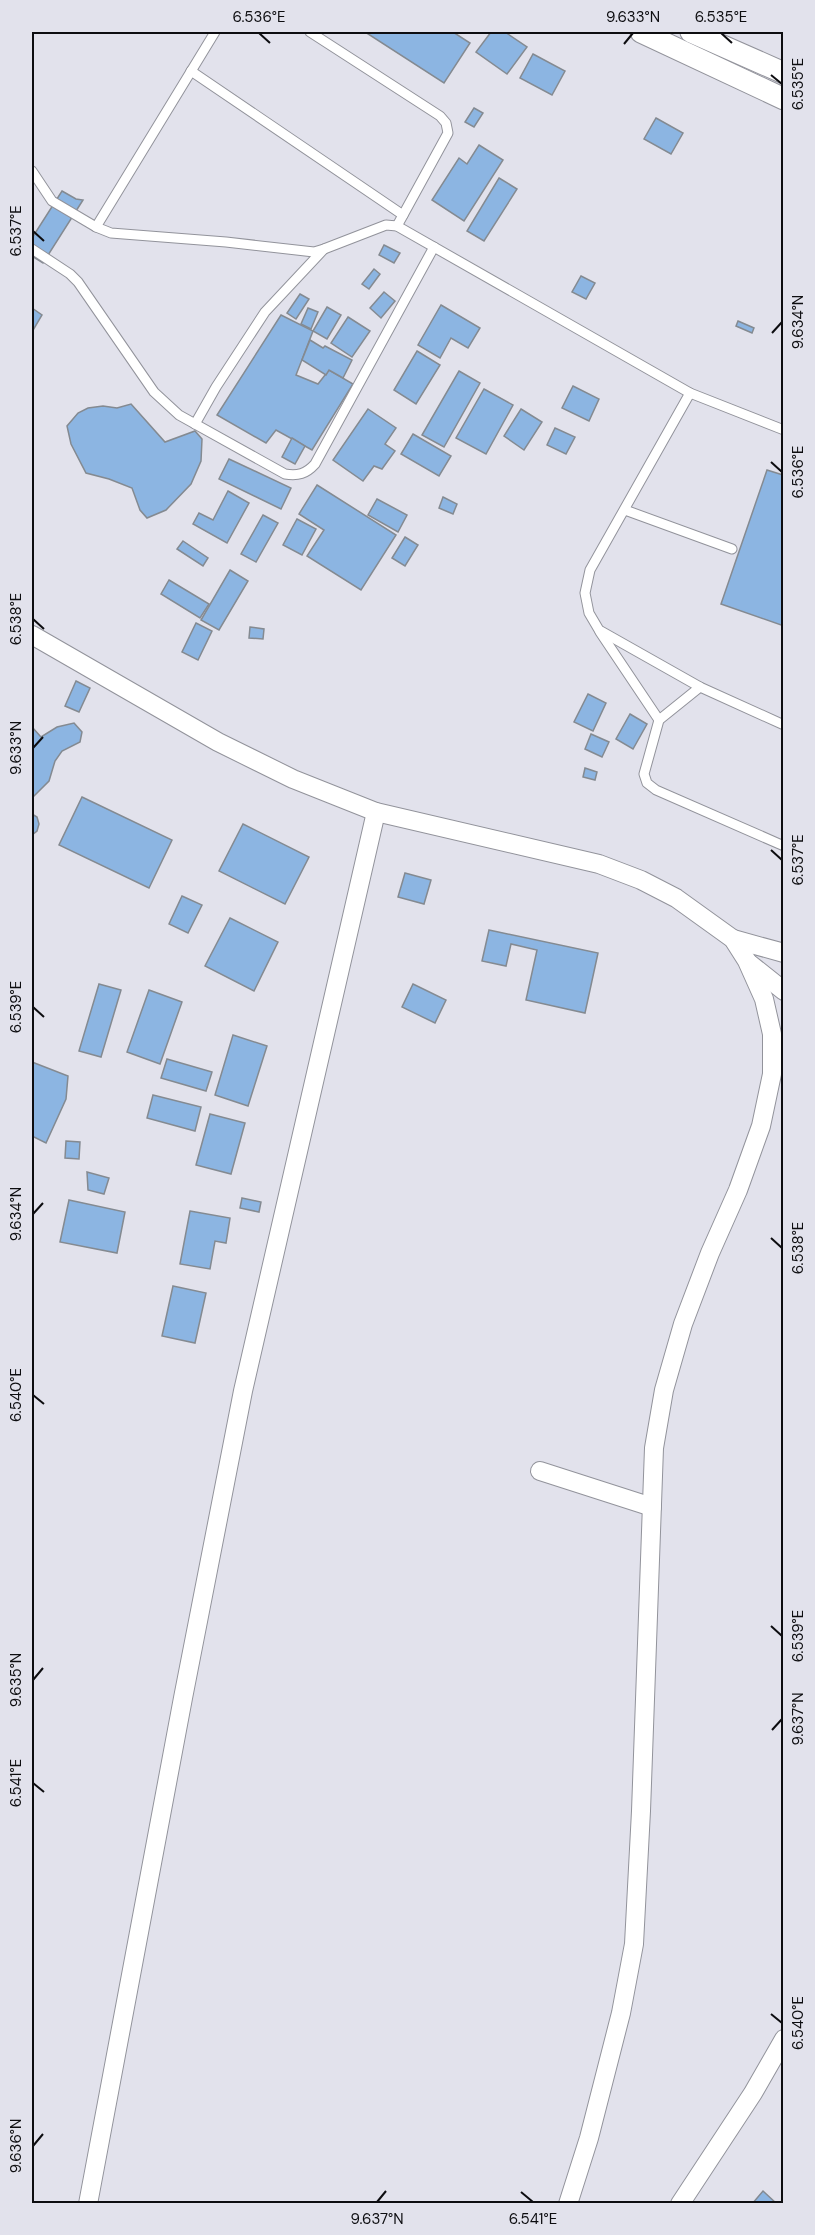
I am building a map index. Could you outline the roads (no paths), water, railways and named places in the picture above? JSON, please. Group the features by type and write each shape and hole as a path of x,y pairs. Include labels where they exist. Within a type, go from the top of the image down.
{"street":[{"path":"641,32 783,99"},
{"path":"691,32 783,73"},
{"path":"32,635 218,742 293,778 376,812 599,864 641,880 676,898 733,939 783,953"},
{"path":"88,2204 180,1710 243,1391 376,812"},
{"path":"568,2204 589,2138 615,2036 634,1944 654,1448 664,1390 683,1324 710,1253 738,1190 761,1126 772,1074 772,1034 764,999 747,961 733,939"},
{"path":"747,961 783,992"},
{"path":"540,1471 652,1507"},
{"path":"680,2204 753,2093 783,2039"}],"lane":[{"path":"96,227 215,32"},
{"path":"310,32 440,116 446,123 448,133 397,226"},
{"path":"191,71 403,215"},
{"path":"32,171 52,201 96,227 111,233 236,242 314,252 386,225 397,226 690,393 783,429"},
{"path":"32,249 70,274 78,282 154,392 179,415 285,474 296,476 308,472 315,464 434,247"},
{"path":"195,424 216,387 265,312 324,249"},
{"path":"659,720 589,613 585,594 590,570 690,393"},
{"path":"624,510 732,549"},
{"path":"599,630 700,687 783,724"},
{"path":"700,687 659,720 644,774 647,783 656,790 783,846"}]}
